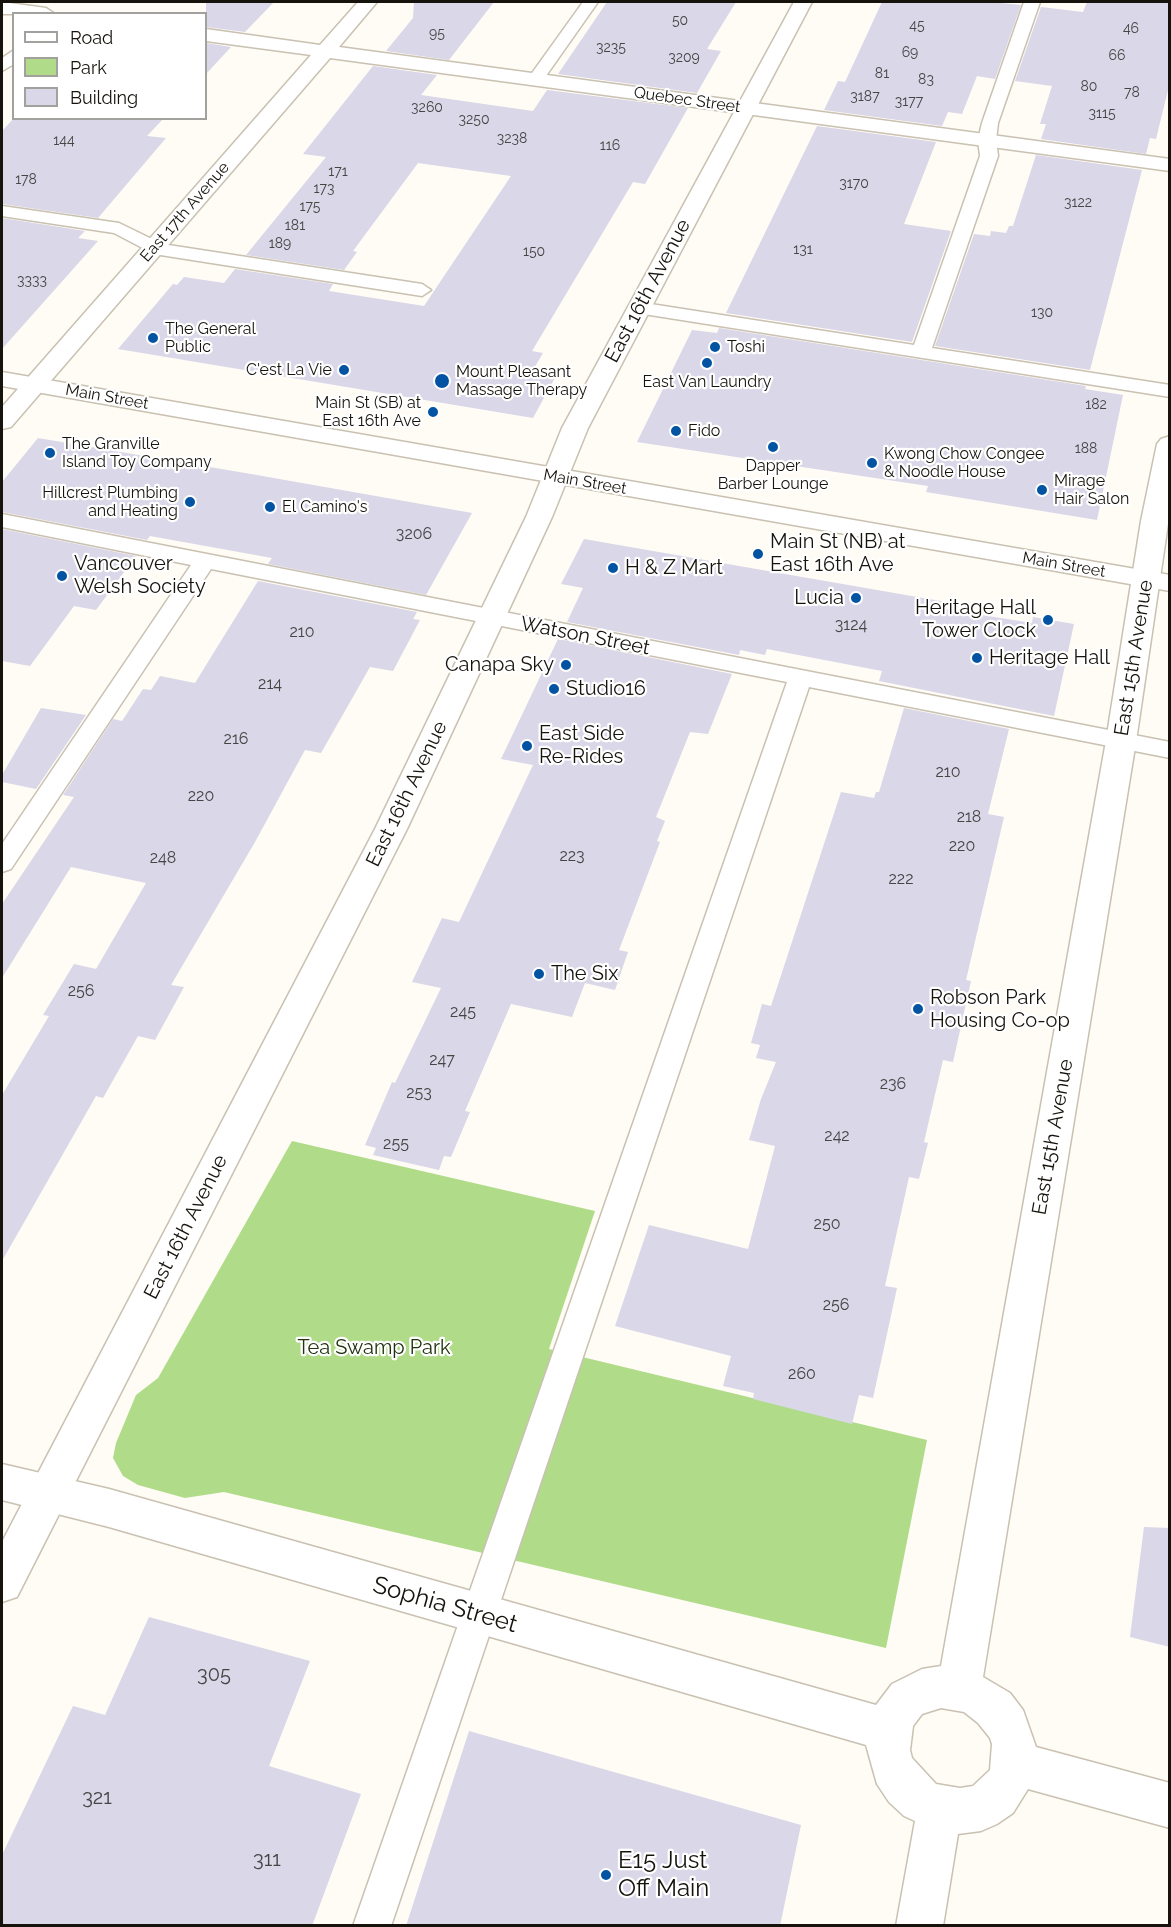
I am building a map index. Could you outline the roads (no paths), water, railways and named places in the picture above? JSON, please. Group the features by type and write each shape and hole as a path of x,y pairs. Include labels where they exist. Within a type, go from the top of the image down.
{"street":[{"name":"East 17th Avenue","path":"2,422 368,2"},
{"name":"East 16th Avenue","path":"2,1583 391,829 539,517 575,428 802,2"},
{"path":"2,8 31,12"},
{"name":"Quebec Street","path":"207,35 1170,165"},
{"name":"Main Street","path":"2,379 1158,581"},
{"name":"East 15th Avenue","path":"959,1689 1121,741 1158,581 1170,444"},
{"name":"Sophia Street","path":"2,1482 889,1730"},
{"path":"941,1687 959,1689 978,1696 994,1708 1007,1725 1014,1744 1014,1763 1010,1782 997,1797 981,1808 960,1811 940,1809 920,1800 905,1786 893,1768 888,1750 889,1730 895,1713 907,1700 922,1690 941,1687"},
{"path":"1014,1763 1170,1806"},
{"path":"919,1926 940,1809"}],"lane":[{"path":"535,80 590,2"},
{"path":"921,352 989,156 987,140 990,123 1032,2"},
{"path":"2,211 119,228 154,247 422,290"},
{"path":"638,308 1170,391"},
{"name":"Watson Street","path":"2,521 1170,750"},
{"path":"2,863 204,562"},
{"path":"372,1926 800,679"}],"place":[{"name":"The General Public","path":"153,338"},
{"name":"Toshi","path":"715,347"},
{"name":"East Van Laundry","path":"707,363"},
{"name":"C'est La Vie","path":"344,370"},
{"name":"Mount Pleasant Massage Therapy","path":"442,381"},
{"name":"Main St (SB) at East 16th Ave","path":"433,412"},
{"name":"Fido","path":"676,431"},
{"name":"Dapper Barber Lounge","path":"773,447"},
{"name":"The Granville Island Toy Company","path":"50,453"},
{"name":"Kwong Chow Congee & Noodle House","path":"872,463"},
{"name":"Mirage Hair Salon","path":"1042,490"},
{"name":"Hillcrest Plumbing and Heating","path":"190,502"},
{"name":"El Camino's","path":"270,507"},
{"name":"Main St (NB) at East 16th Ave","path":"758,554"},
{"name":"H & Z Mart","path":"613,568"},
{"name":"Vancouver Welsh Society","path":"62,576"},
{"name":"Lucia","path":"856,598"},
{"name":"Heritage Hall Tower Clock","path":"1048,620"},
{"name":"Heritage Hall","path":"977,658"},
{"name":"Canapa Sky","path":"566,665"},
{"name":"Studio16","path":"554,689"},
{"name":"East Side Re-Rides","path":"527,746"},
{"name":"The Six","path":"539,974"},
{"name":"Robson Park Housing Co-op","path":"918,1009"},
{"name":"E15 Just Off Main","path":"606,1875"}],"park label":[{"name":"Tea Swamp Park","path":"374,1348"}]}
